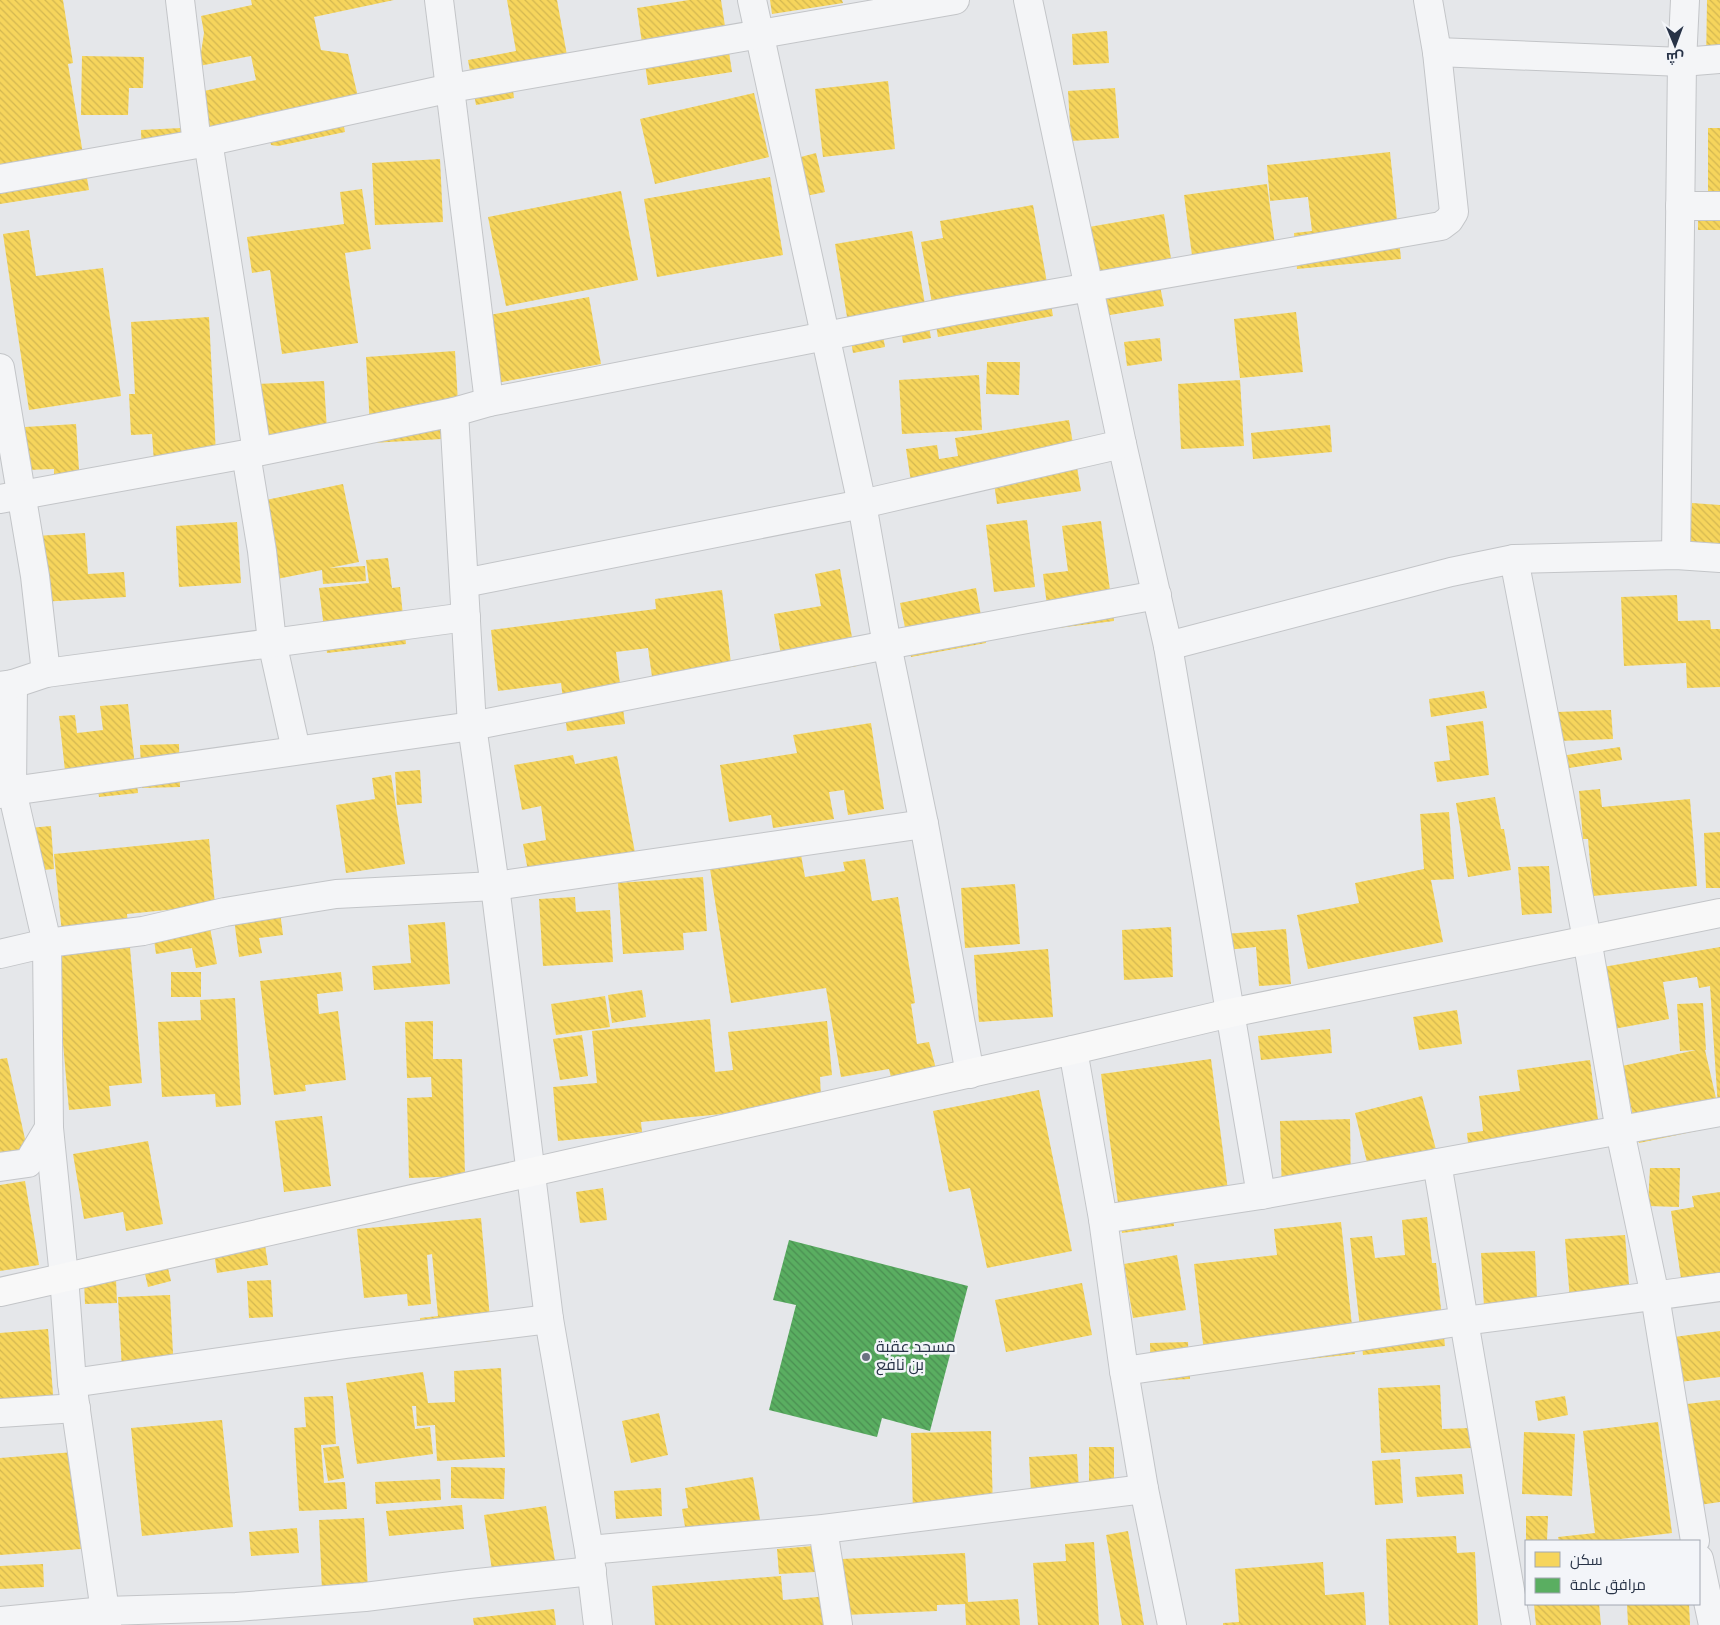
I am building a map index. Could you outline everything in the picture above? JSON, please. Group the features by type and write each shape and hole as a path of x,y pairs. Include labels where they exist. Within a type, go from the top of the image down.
{"main road":[{"path":"0,1292 970,1074 1230,1013 1720,913"}],"street":[{"path":"180,0 251,453 272,642 296,750"},
{"path":"439,0 489,402"},
{"path":"752,0 862,504 887,645 924,824 970,1074"},
{"path":"0,179 202,143 451,88 955,0"},
{"path":"1028,0 1122,444 1168,646 1261,1195"},
{"path":"11,497 251,453 454,412 489,402 826,335 1090,286 1441,226 1449,220 1454,212 1437,52 1428,0"},
{"path":"1676,555 1684,0"},
{"path":"1437,52 1682,62 1720,59"},
{"path":"1680,206 1720,206"},
{"path":"0,368 11,497 35,576 46,673"},
{"path":"454,412 472,726 495,886 549,1319 591,1560 598,1625"},
{"path":"464,583 862,504 1122,444"},
{"path":"1168,646 1451,572 1514,559 1676,555 1720,558"},
{"path":"1514,559 1587,939 1620,1131 1655,1296 1695,1540"},
{"path":"6,792 472,726 887,645 1157,595"},
{"path":"106,1618 74,1396 49,1128 47,944 6,792 6,685 46,673 466,618"},
{"path":"0,954 47,944 142,930 225,912 336,894 495,886 924,824"},
{"path":"1073,1050 1103,1219 1124,1371 1144,1489 1172,1625"},
{"path":"1103,1219 1261,1195 1720,1112"},
{"path":"0,1167 28,1163 49,1128"},
{"path":"1437,1163 1516,1625"},
{"path":"1124,1371 1464,1321 1720,1287"},
{"path":"0,1413 74,1396 346,1344 549,1319"},
{"path":"0,1621 106,1618 365,1598 468,1584 591,1560 1144,1489"},
{"path":"823,1529 838,1625"},
{"path":"1700,1564 1713,1625"}],"building: سكن":[{"path":"0,0 63,0 73,63 68,64 89,190 0,204"},
{"path":"251,0 394,0 314,17 321,50 348,54 358,97 339,101 345,132 278,146 271,145 267,126 204,139 199,92 256,80 251,56 199,66 204,33 201,16 252,5"},
{"path":"507,0 557,0 570,72 512,83 514,98 476,105 468,60 516,51"},
{"path":"689,0 721,0 732,72 648,85 637,8"},
{"path":"770,0 842,0 843,3 772,14"},
{"path":"1707,0 1720,0 1720,65 1706,65"},
{"path":"1107,31 1109,63 1073,65 1072,34"},
{"path":"82,56 144,57 143,88 129,88 128,115 81,115"},
{"path":"888,81 895,149 823,157 815,89"},
{"path":"1115,88 1119,138 1071,141 1068,91"},
{"path":"754,93 769,157 655,184 640,119"},
{"path":"181,128 182,156 142,158 141,130"},
{"path":"1708,128 1720,128 1720,230 1698,230 1698,196 1708,197"},
{"path":"1390,152 1401,259 1297,269 1294,233 1312,231 1308,197 1270,201 1267,165"},
{"path":"816,153 825,192 806,196 797,158"},
{"path":"440,159 443,222 375,225 372,163"},
{"path":"770,177 783,255 657,277 644,199"},
{"path":"1267,184 1278,268 1195,278 1184,195"},
{"path":"362,189 371,249 345,253 358,343 282,354 270,270 252,273 247,237 344,224 340,192"},
{"path":"621,191 638,280 506,306 488,217"},
{"path":"1033,205 1053,316 938,337 921,242 943,238 940,221"},
{"path":"1164,214 1174,278 1159,281 1164,306 1098,317 1083,228"},
{"path":"29,230 36,276 103,268 121,396 29,410 3,234"},
{"path":"912,231 931,338 903,343 899,314 880,318 885,347 853,353 835,244"},
{"path":"589,297 601,364 496,383 484,316"},
{"path":"1296,312 1303,372 1240,378 1234,319"},
{"path":"209,317 217,474 155,477 152,434 131,435 129,394 135,394 131,322"},
{"path":"1160,338 1162,361 1127,366 1124,342"},
{"path":"455,351 460,438 371,443 366,357"},
{"path":"987,362 1020,362 1019,395 986,394"},
{"path":"979,375 982,430 902,434 899,380"},
{"path":"1240,380 1244,446 1181,449 1178,384"},
{"path":"324,381 328,447 261,451 257,384"},
{"path":"1069,420 1081,491 997,504 994,483 913,495 906,449 937,445 939,459 958,456 955,438"},
{"path":"76,424 80,485 54,487 54,469 27,470 25,427"},
{"path":"1330,425 1332,452 1253,459 1251,433"},
{"path":"343,484 359,562 329,568 365,566 366,581 323,584 322,570 277,579 261,501"},
{"path":"1692,503 1720,505 1720,569 1687,566"},
{"path":"1027,520 1035,587 994,592 986,525"},
{"path":"1101,521 1114,621 1050,629 1043,574 1068,571 1062,526"},
{"path":"237,522 241,583 179,587 176,526"},
{"path":"85,533 88,574 124,572 126,597 40,602 36,536"},
{"path":"388,558 392,588 400,587 406,644 327,653 319,588 369,583 366,560"},
{"path":"840,569 857,666 785,679 774,614 821,606 815,574"},
{"path":"976,588 986,643 911,657 900,603"},
{"path":"722,590 734,688 655,698 648,648 616,652 625,724 567,731 561,683 498,691 491,630 656,609 655,599"},
{"path":"1677,595 1678,621 1710,620 1711,629 1720,629 1720,687 1687,688 1686,663 1624,666 1621,597"},
{"path":"1484,691 1487,708 1431,717 1429,699"},
{"path":"128,704 138,793 99,797 96,776 66,780 59,716 75,715 77,733 103,730 100,706"},
{"path":"1611,710 1613,739 1558,741 1557,712"},
{"path":"1483,721 1489,775 1437,782 1434,762 1450,760 1446,726"},
{"path":"871,723 884,809 848,815 844,790 829,792 834,819 773,828 771,815 729,822 720,765 797,753 793,735"},
{"path":"179,744 180,787 142,788 140,745"},
{"path":"1620,747 1622,760 1569,768 1567,755"},
{"path":"573,755 575,764 617,756 636,858 529,876 523,844 546,840 541,806 522,810 514,765"},
{"path":"420,770 422,803 397,805 395,772"},
{"path":"391,775 405,864 346,873 336,805 375,799 372,778"},
{"path":"1600,789 1602,807 1690,799 1697,886 1593,896 1588,839 1583,839 1579,791"},
{"path":"1495,797 1501,829 1504,829 1511,870 1468,877 1456,803"},
{"path":"1449,812 1454,879 1431,880 1443,942 1308,969 1297,915 1359,903 1355,883 1424,869 1420,814"},
{"path":"51,826 54,869 33,871 29,828"},
{"path":"1720,832 1720,888 1706,888 1704,833"},
{"path":"209,839 215,905 127,914 142,1083 109,1086 111,1106 69,1110 53,933 62,933 54,854"},
{"path":"801,855 805,877 845,871 843,862 865,859 872,901 898,897 915,1003 911,1004 917,1044 929,1042 936,1069 892,1081 889,1069 841,1077 826,988 731,1003 710,869"},
{"path":"1549,866 1552,913 1522,915 1518,867"},
{"path":"703,877 707,931 683,933 684,950 623,954 618,883"},
{"path":"1015,884 1020,944 965,948 961,888"},
{"path":"575,897 576,912 610,910 613,962 543,966 539,899"},
{"path":"280,912 283,935 259,938 262,953 239,957 234,919"},
{"path":"445,922 450,984 374,990 372,966 411,963 408,925"},
{"path":"209,923 217,964 196,968 192,948 156,954 153,933"},
{"path":"1171,927 1173,977 1124,980 1122,930"},
{"path":"1286,929 1291,984 1259,986 1256,947 1226,950 1225,934"},
{"path":"1720,947 1720,1126 1639,1143 1622,1066 1696,1050 1680,1051 1677,1004 1703,1003 1705,1050 1718,1107 1710,986 1699,988 1697,977 1663,982 1669,1019 1613,1029 1603,967"},
{"path":"1048,949 1053,1017 979,1022 974,955"},
{"path":"171,972 201,972 201,997 171,997"},
{"path":"341,972 343,991 317,994 319,1014 338,1011 346,1080 305,1085 306,1091 274,1095 260,981"},
{"path":"642,990 646,1017 612,1023 608,995"},
{"path":"605,996 610,1027 556,1035 551,1004"},
{"path":"235,998 241,1105 216,1107 215,1094 162,1097 158,1022 201,1020 200,1000"},
{"path":"1457,1010 1462,1044 1419,1050 1413,1017"},
{"path":"710,1019 715,1072 733,1070 728,1032 827,1021 832,1075 820,1077 821,1097 732,1113 641,1122 642,1132 558,1141 553,1087 597,1083 592,1031"},
{"path":"433,1021 433,1059 462,1059 465,1176 409,1178 407,1098 432,1097 431,1077 407,1078 405,1022"},
{"path":"1330,1029 1332,1053 1261,1060 1258,1036"},
{"path":"582,1035 588,1076 560,1080 553,1039"},
{"path":"7,1058 27,1148 0,1154 0,1059"},
{"path":"1211,1059 1230,1206 1173,1213 1174,1226 1122,1233 1101,1074"},
{"path":"1590,1060 1601,1142 1470,1162 1467,1133 1483,1131 1479,1096 1520,1091 1517,1070"},
{"path":"1039,1090 1072,1251 987,1268 970,1188 949,1192 933,1111"},
{"path":"1422,1096 1440,1165 1372,1183 1355,1113"},
{"path":"322,1116 331,1186 284,1192 275,1121"},
{"path":"1350,1119 1351,1192 1282,1194 1280,1121"},
{"path":"148,1141 163,1224 126,1231 123,1212 84,1219 73,1154"},
{"path":"1650,1168 1680,1168 1679,1207 1648,1206"},
{"path":"25,1181 39,1265 0,1271 0,1185"},
{"path":"603,1188 607,1220 580,1223 576,1192"},
{"path":"1720,1192 1720,1280 1682,1285 1671,1211 1694,1207 1692,1196"},
{"path":"1427,1217 1432,1263 1436,1263 1445,1346 1363,1355 1350,1238 1372,1236 1375,1258 1405,1255 1402,1220"},
{"path":"481,1218 492,1341 423,1347 420,1318 438,1316 432,1254 427,1255 431,1304 408,1306 407,1294 364,1298 357,1229"},
{"path":"1341,1222 1355,1354 1206,1370 1194,1264 1277,1255 1274,1229"},
{"path":"1625,1235 1631,1308 1571,1312 1565,1239"},
{"path":"265,1245 268,1265 217,1273 214,1252"},
{"path":"1535,1251 1538,1321 1485,1324 1481,1253"},
{"path":"1177,1255 1186,1310 1133,1318 1124,1264"},
{"path":"168,1268 171,1281 148,1287 145,1274"},
{"path":"116,1279 117,1303 85,1304 84,1280"},
{"path":"271,1280 273,1317 249,1318 247,1281"},
{"path":"1082,1283 1092,1335 1006,1352 995,1300"},
{"path":"170,1295 174,1373 123,1388 118,1297"},
{"path":"48,1329 55,1420 0,1424 0,1333"},
{"path":"1720,1331 1720,1377 1680,1382 1674,1337"},
{"path":"1188,1342 1190,1379 1151,1381 1150,1343"},
{"path":"501,1368 505,1457 437,1461 435,1425 417,1426 416,1406 412,1406 415,1429 430,1427 433,1454 357,1464 346,1383 423,1372 428,1403 455,1402 454,1371"},
{"path":"1440,1385 1442,1429 1470,1428 1471,1448 1381,1453 1378,1388"},
{"path":"333,1396 336,1444 321,1445 324,1483 345,1482 347,1509 299,1511 294,1428 306,1427 304,1397"},
{"path":"1565,1396 1568,1415 1538,1421 1535,1401"},
{"path":"1720,1400 1720,1502 1699,1505 1687,1404"},
{"path":"659,1413 668,1455 631,1463 622,1421"},
{"path":"222,1420 233,1527 142,1536 131,1428"},
{"path":"1658,1422 1672,1533 1612,1540 1559,1540 1558,1537 1595,1533 1583,1431"},
{"path":"991,1431 993,1512 913,1514 911,1433"},
{"path":"1524,1432 1575,1434 1572,1496 1522,1494"},
{"path":"339,1446 344,1478 328,1481 323,1448"},
{"path":"1089,1447 1114,1447 1114,1492 1089,1491"},
{"path":"74,1452 81,1549 0,1555 0,1458"},
{"path":"1077,1454 1080,1508 1032,1510 1029,1457"},
{"path":"1400,1459 1403,1503 1375,1505 1372,1461"},
{"path":"451,1467 505,1468 504,1499 451,1498"},
{"path":"1462,1474 1464,1494 1417,1497 1415,1477"},
{"path":"753,1477 762,1532 688,1544 682,1509 688,1508 685,1488"},
{"path":"440,1479 441,1500 376,1504 375,1482"},
{"path":"661,1488 662,1516 616,1519 614,1491"},
{"path":"462,1505 464,1529 389,1536 386,1511"},
{"path":"546,1506 556,1567 493,1577 484,1515"},
{"path":"1526,1516 1548,1516 1547,1540 1526,1540"},
{"path":"364,1518 368,1589 322,1591 319,1520"},
{"path":"297,1528 299,1553 251,1556 249,1532"},
{"path":"1128,1531 1144,1625 1122,1625 1106,1535"},
{"path":"1456,1536 1457,1553 1475,1552 1478,1625 1389,1625 1386,1539"},
{"path":"1094,1542 1099,1625 1038,1625 1033,1563 1066,1561 1065,1544"},
{"path":"813,1546 815,1572 779,1574 777,1549"},
{"path":"965,1553 968,1602 1018,1599 1020,1625 966,1625 965,1604 937,1605 937,1611 845,1615 842,1559"},
{"path":"1323,1562 1325,1595 1364,1592 1366,1625 1223,1625 1223,1623 1239,1622 1235,1569"},
{"path":"43,1564 44,1587 0,1589 0,1566"},
{"path":"781,1576 783,1600 829,1596 831,1625 655,1625 652,1586"},
{"path":"1534,1605 1599,1605 1601,1625 1536,1625"},
{"path":"1627,1605 1689,1605 1690,1625 1628,1625"},
{"path":"554,1609 556,1625 474,1625 473,1618"}],"building: مرافق عامة":[{"name":"مسجد عقبة بن نافع","path":"789,1240 968,1286 930,1431 882,1418 877,1437 769,1410 796,1305 773,1300"}],"place":[{"name":"مسجد عقبة بن نافع","path":"866,1357"}]}
